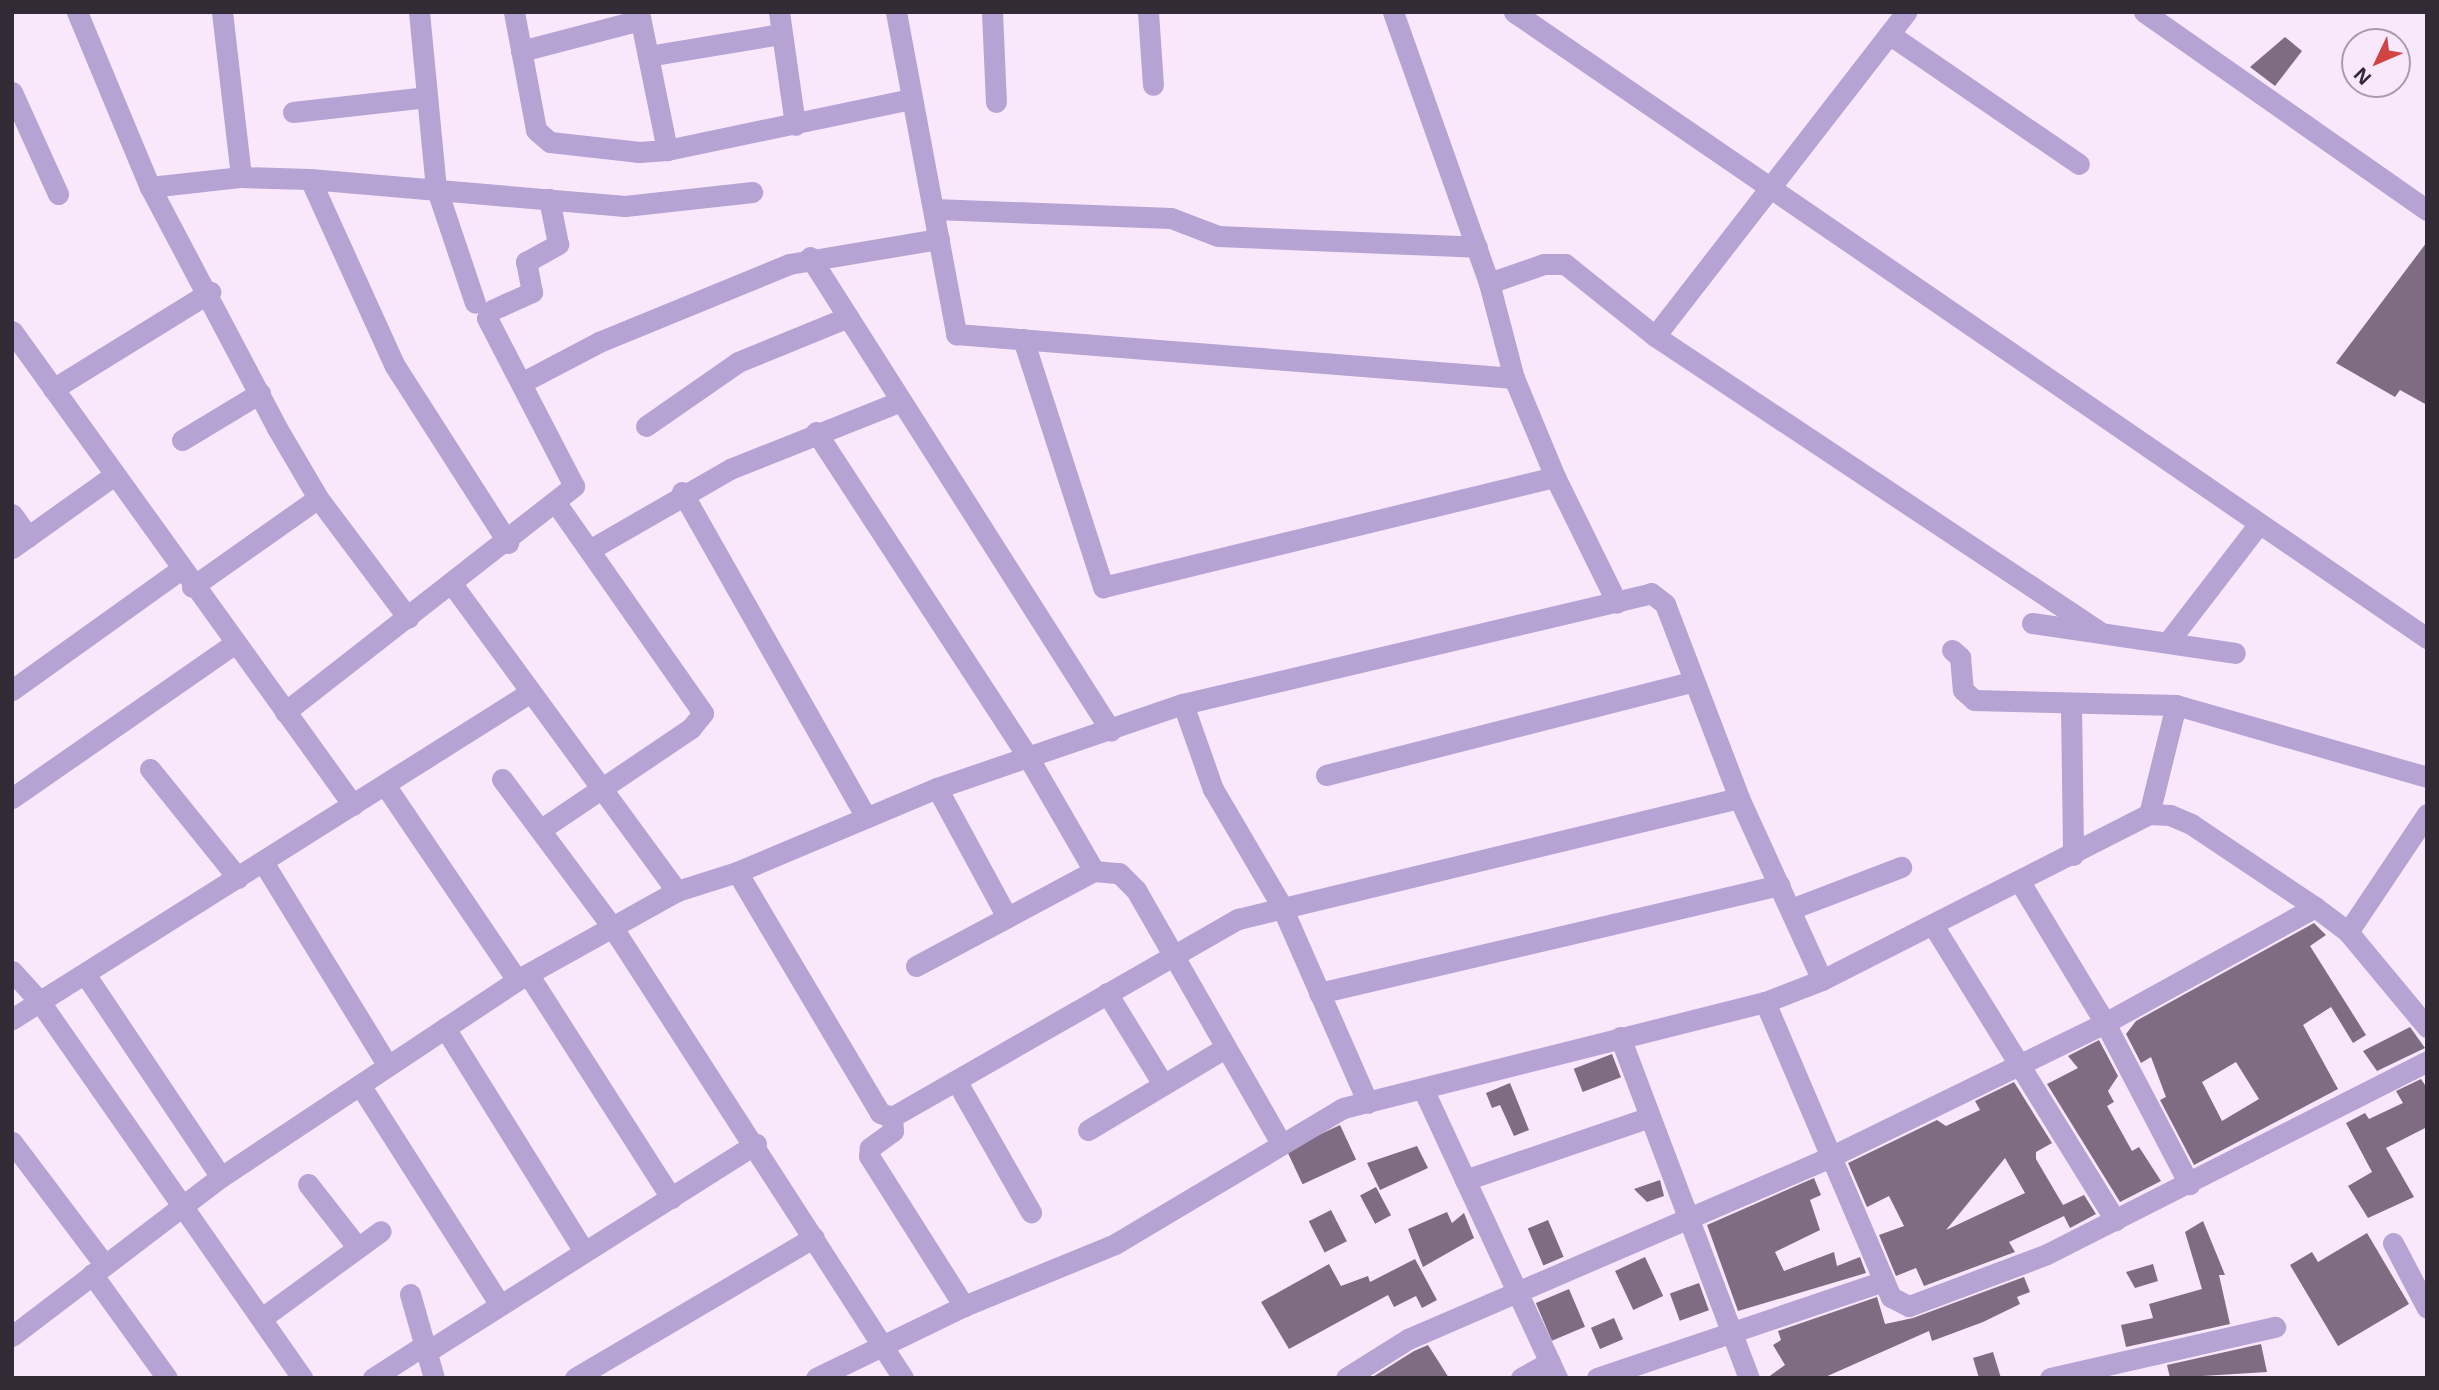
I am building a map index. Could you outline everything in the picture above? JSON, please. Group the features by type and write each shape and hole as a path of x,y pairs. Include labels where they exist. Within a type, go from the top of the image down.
{"street":[{"path":"77,12 150,187 210,292 260,393 318,498 408,618"},
{"path":"222,12 241,177"},
{"path":"419,12 436,187 475,303"},
{"path":"514,12 536,130 543,139 639,152 667,150 911,99"},
{"path":"779,12 795,125"},
{"path":"896,12 956,334 1514,378"},
{"path":"992,12 996,102"},
{"path":"1148,12 1153,85"},
{"path":"1393,12 1489,283 1514,378 1555,478 1617,603"},
{"path":"1514,12 2427,638"},
{"path":"1655,336 1906,12"},
{"path":"2144,12 2427,210"},
{"path":"521,51 640,16 667,150"},
{"path":"648,56 781,34"},
{"path":"1889,34 2079,164"},
{"path":"12,92 58,194"},
{"path":"293,112 427,97"},
{"path":"150,187 241,177 310,179 436,187 625,206 752,192"},
{"path":"310,179 395,366 508,543"},
{"path":"285,712 508,543 574,486 488,314 531,292 526,262 558,244 550,199"},
{"path":"934,209 1171,218 1218,236 1477,247"},
{"path":"522,383 598,342 810,257 939,239"},
{"path":"810,257 1111,731"},
{"path":"1489,283 1544,264 1565,264 1655,336 2100,632"},
{"path":"53,390 210,292"},
{"path":"646,426 738,362 848,317"},
{"path":"14,337 353,805"},
{"path":"1023,339 1103,587 1555,478"},
{"path":"183,440 260,393"},
{"path":"590,550 682,492 816,432 901,401"},
{"path":"816,432 1028,757 1094,871"},
{"path":"12,514 20,542 113,477"},
{"path":"682,492 865,815"},
{"path":"12,690 318,498"},
{"path":"540,830 691,728 703,713 556,503"},
{"path":"2168,642 2259,524"},
{"path":"452,584 529,693 677,891"},
{"path":"14,1332 221,1178 445,1028 522,977 611,925 677,891 737,872 865,815 1183,704 1651,593 1659,597 1739,798 1822,980"},
{"path":"2032,623 2235,653"},
{"path":"12,798 235,643"},
{"path":"1952,649 1960,657 1963,690 1974,699 2071,705 2176,705 2427,777"},
{"path":"1326,775 1692,682"},
{"path":"12,1019 529,693"},
{"path":"1183,704 1213,789 1281,905 1368,1103"},
{"path":"2071,705 2073,855"},
{"path":"2149,814 2176,705"},
{"path":"150,769 238,877"},
{"path":"502,779 611,925 756,1144 903,1378"},
{"path":"385,785 522,977 671,1198"},
{"path":"937,789 1007,917"},
{"path":"737,872 880,1113 892,1117 1238,919 1281,905 1739,798"},
{"path":"816,1378 881,1344 964,1306 1115,1244 1343,1108 1765,1002 1822,980 2020,882 2149,814 2170,815 2191,824 2315,906 2348,932 2427,1027"},
{"path":"2348,932 2427,814"},
{"path":"263,862 388,1066"},
{"path":"1791,909 1901,867"},
{"path":"916,967 1094,871 1119,873 1136,890 1170,956 1282,1143"},
{"path":"2020,882 2105,1023 2189,1184"},
{"path":"1319,993 1780,885"},
{"path":"1346,1378 1408,1339 1685,1217 1828,1158 2019,1061 2105,1023 2315,906"},
{"path":"1933,925 2115,1220"},
{"path":"12,971 40,1002 180,1207 262,1318 302,1378"},
{"path":"85,974 221,1178"},
{"path":"1107,993 1163,1084"},
{"path":"1765,1002 1828,1158 1884,1281 1900,1305 1920,1303 2048,1254 2427,1061"},
{"path":"445,1028 583,1250"},
{"path":"1620,1037 1647,1118 1749,1378"},
{"path":"1088,1130 1225,1048"},
{"path":"957,1082 1031,1212"},
{"path":"360,1085 500,1304"},
{"path":"1423,1089 1554,1370 1521,1378"},
{"path":"892,1117 893,1131 870,1148 869,1156 964,1306"},
{"path":"1465,1180 1647,1118"},
{"path":"12,1142 98,1269 167,1378"},
{"path":"373,1378 500,1304 756,1144"},
{"path":"307,1184 358,1248"},
{"path":"262,1318 382,1231"},
{"path":"575,1378 814,1237"},
{"path":"2393,1243 2427,1308"},
{"path":"1597,1378 1884,1281"},
{"path":"410,1294 434,1378"},
{"path":"2050,1378 2275,1327"}],"building":[{"path":"2285,37 2302,51 2275,86 2250,67"},
{"path":"2427,242 2427,405 2400,390 2395,397 2336,363"},
{"path":"2314,923 2326,935 2310,946 2366,1035 2353,1043 2331,1007 2303,1025 2338,1089 2194,1165 2160,1100 2166,1097 2151,1057 2141,1063 2126,1034 2136,1021","holes":["2236,1062 2259,1099 2222,1121 2202,1082"]},
{"path":"2410,1027 2425,1048 2377,1071 2363,1051"},
{"path":"2099,1040 2118,1076 2108,1091 2114,1102 2107,1106 2132,1151 2139,1147 2161,1181 2120,1202 2047,1084 2078,1068 2068,1056"},
{"path":"1612,1054 1621,1077 1583,1092 1574,1069"},
{"path":"2421,1079 2427,1088 2427,1127 2386,1148 2414,1197 2368,1218 2348,1186 2372,1172 2346,1123 2365,1113 2369,1119 2403,1103 2396,1091"},
{"path":"2014,1082 2052,1143 2036,1152 2036,1159 2063,1205 2084,1195 2096,1214 2070,1228 2064,1216 2009,1242 2015,1252 1924,1286 1916,1268 1896,1276 1879,1235 1904,1226 1889,1196 1867,1207 1848,1163 1937,1120 1946,1126 1980,1110 1975,1101","holes":["2005,1158 2025,1193 1946,1230"]},
{"path":"1510,1083 1529,1130 1514,1136 1500,1105 1492,1108 1486,1093"},
{"path":"1340,1125 1356,1159 1303,1184 1287,1150"},
{"path":"1417,1146 1428,1168 1380,1190 1367,1163"},
{"path":"1814,1178 1821,1195 1810,1200 1820,1230 1775,1252 1784,1271 1834,1252 1837,1266 1860,1257 1866,1273 1738,1311 1707,1225"},
{"path":"1660,1180 1664,1196 1647,1202 1634,1189"},
{"path":"1376,1187 1391,1215 1375,1224 1360,1195"},
{"path":"1331,1210 1347,1241 1325,1253 1309,1221"},
{"path":"1447,1212 1452,1223 1464,1213 1474,1238 1423,1267 1408,1229"},
{"path":"1548,1220 1564,1257 1543,1265 1528,1229"},
{"path":"2203,1221 2225,1275 2219,1275 2230,1324 2126,1347 2121,1325 2153,1318 2149,1304 2202,1289 2185,1232"},
{"path":"2367,1233 2409,1304 2338,1346 2290,1265 2312,1252 2318,1262"},
{"path":"1645,1257 1663,1296 1633,1310 1615,1271"},
{"path":"1415,1259 1437,1300 1422,1308 1416,1296 1394,1307 1388,1295 1289,1349 1261,1302 1329,1264 1341,1286 1368,1276 1370,1282"},
{"path":"2153,1264 2158,1281 2135,1288 2126,1272"},
{"path":"2024,1277 2030,1292 2017,1297 2020,1304 1983,1322 1932,1341 1929,1331 1823,1378 1767,1378 1785,1365 1773,1345 1781,1340 1778,1331 1877,1297 1885,1324 1913,1318"},
{"path":"1699,1283 1709,1310 1680,1321 1670,1294"},
{"path":"1569,1289 1585,1327 1552,1341 1536,1303"},
{"path":"1614,1318 1623,1339 1600,1349 1591,1328"},
{"path":"2261,1344 2267,1372 2170,1378 2167,1365"},
{"path":"1428,1345 1449,1378 1371,1378 1414,1351"},
{"path":"1993,1352 2001,1378 1979,1378 1973,1358"}]}
